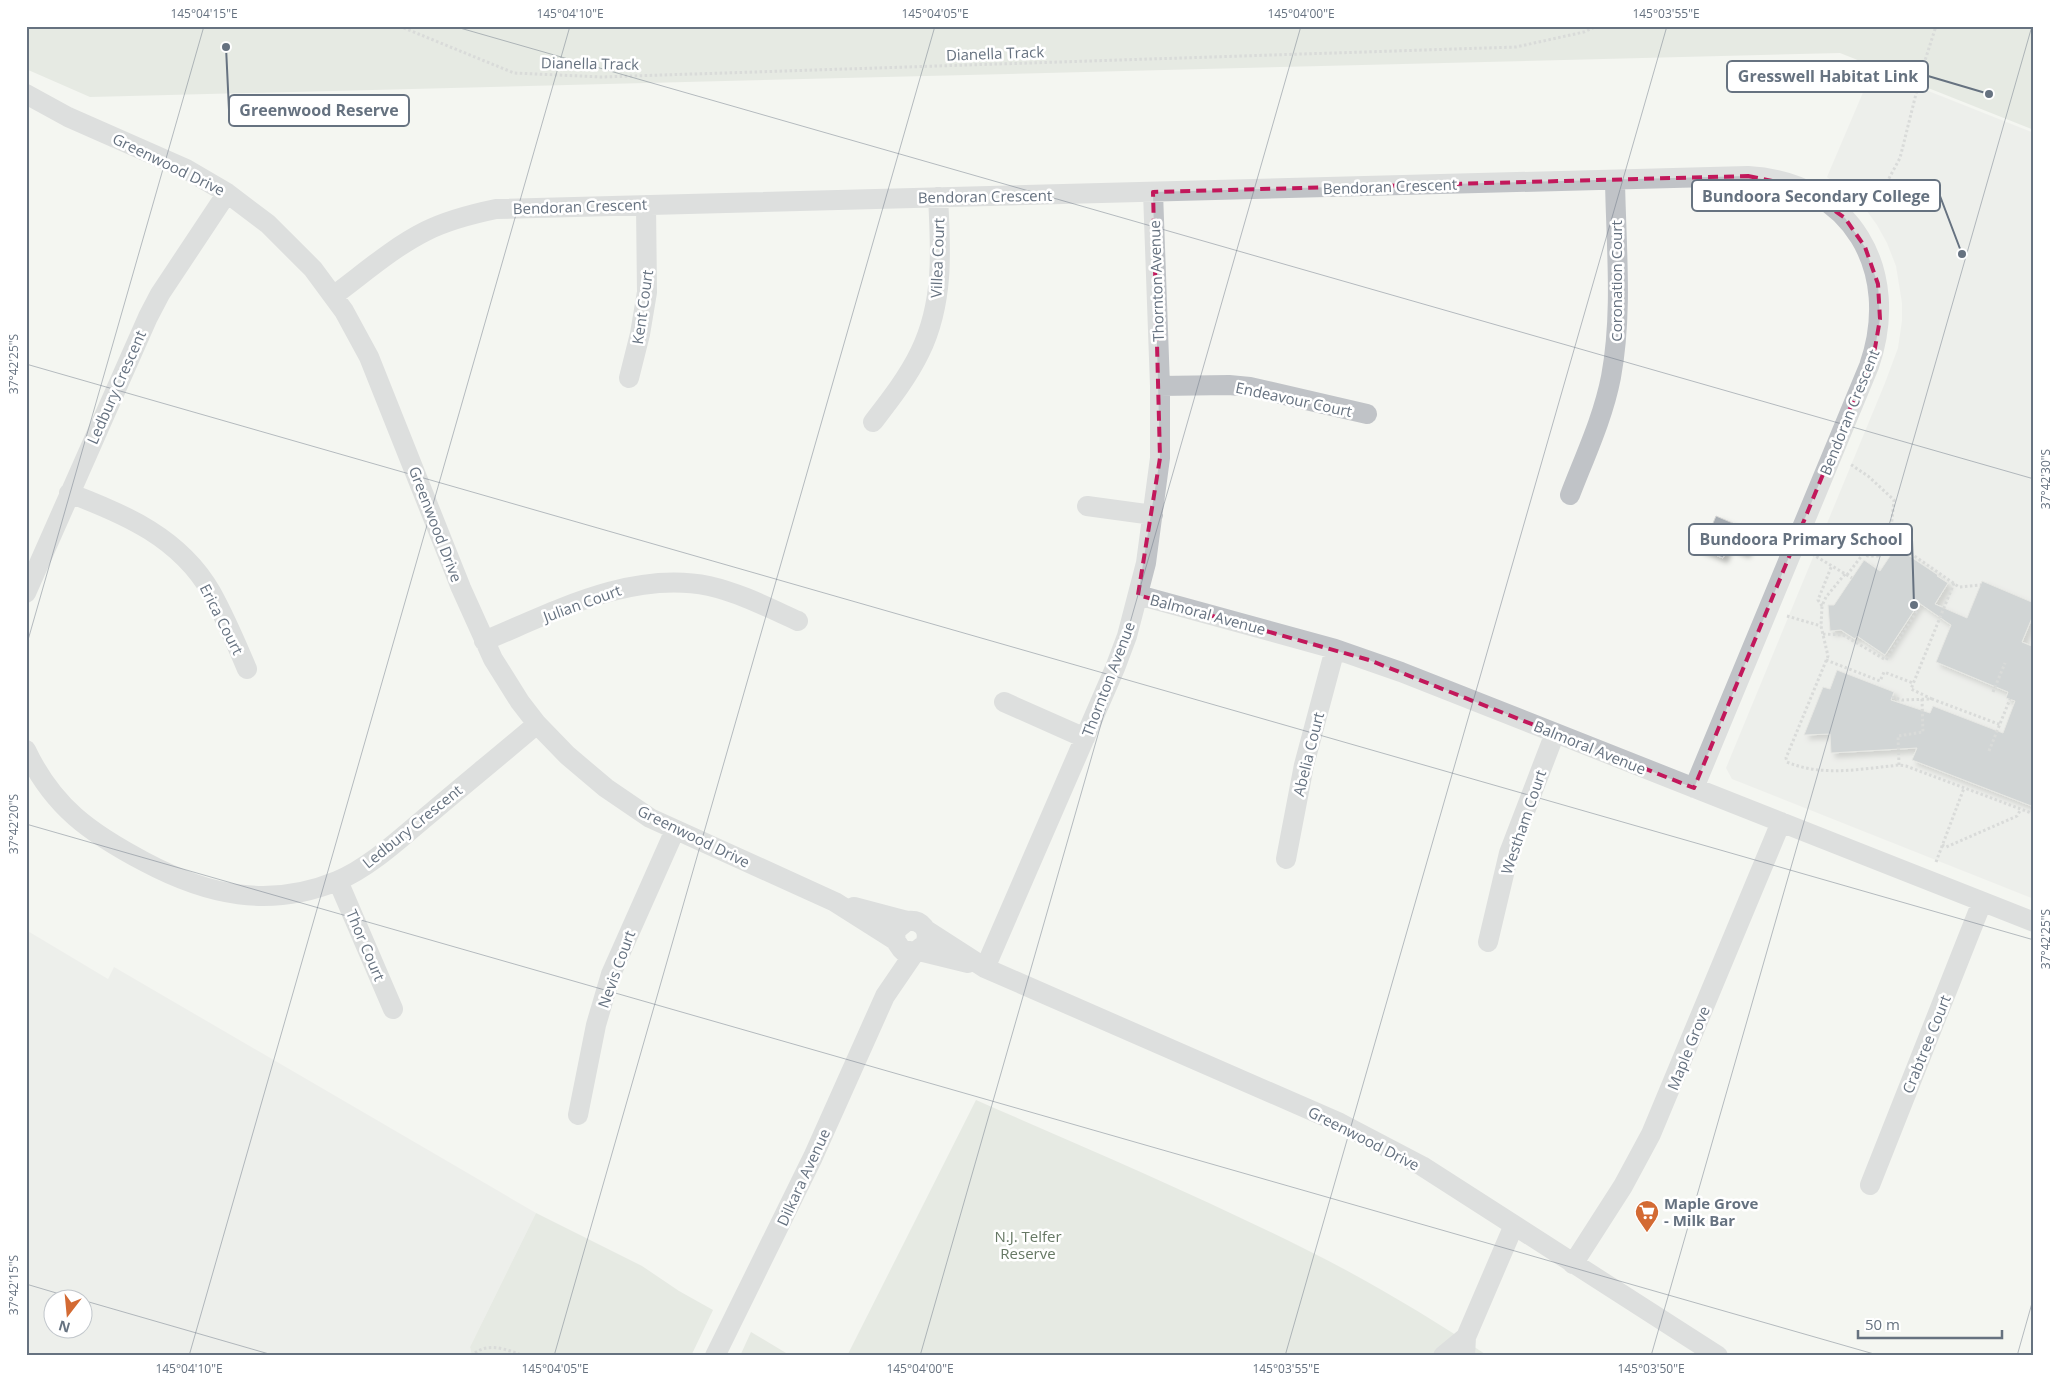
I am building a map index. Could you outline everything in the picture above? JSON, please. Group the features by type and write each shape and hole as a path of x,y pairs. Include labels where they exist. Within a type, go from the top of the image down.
{"street":[{"name":"Greenwood Drive","path":"26,94 68,117 165,160 227,193 248,207 290,244 313,269 356,332 369,357 484,641 506,680 537,724 567,755 593,778 650,818 836,902 896,941"},
{"name":"Greenwood Drive","path":"26,107 68,117"},
{"name":"Bendoran Crescent","path":"333,296 404,244 426,231 469,215 496,209 1748,176 1772,178 1801,188 1830,206 1856,231 1865,247 1873,265 1879,293 1878,333 1869,366 1694,788"},
{"name":"Coronation Court","path":"1570,495 1604,403 1615,351 1618,302 1615,180"},
{"name":"Thornton Avenue","path":"985,968 1115,668 1138,596 1146,563 1160,458 1160,386 1153,192"},
{"name":"Ledbury Crescent","path":"26,593 69,493 160,294 227,193"},
{"name":"Villea Court","path":"873,422 911,369 921,351 932,322 936,308 940,275 938,197"},
{"name":"Kent Court","path":"629,378 640,334 647,292 646,204"},
{"name":"Endeavour Court","path":"1160,386 1229,385 1250,387 1367,414"},
{"name":"Erica Court","path":"69,493 123,514 142,524 181,554 197,571 210,590 247,669"},
{"path":"1087,506 1152,515"},
{"name":"Julian Court","path":"484,641 604,593 625,587 654,583 689,583 710,586 730,592 798,621"},
{"name":"Balmoral Avenue","path":"1138,596 1335,649 1401,672 2034,922"},
{"name":"Abelia Court","path":"1286,859 1304,766 1335,649"},
{"path":"1004,702 1085,738"},
{"name":"Ledbury Crescent","path":"26,750 43,781 56,799 76,819 101,837 127,853 187,882 232,894 260,896 289,894 338,881 389,847 537,724"},
{"name":"Westham Court","path":"1488,942 1509,853 1556,733"},
{"name":"Maple Grove","path":"1574,1264 1623,1186 1651,1134 1780,822"},
{"name":"Nevis Court","path":"578,1115 596,1025 609,982 625,940 675,830"},
{"name":"Thor Court","path":"338,881 393,1009"},
{"name":"Greenwood Drive","path":"836,902 907,921"},
{"name":"Crabtree Court","path":"1870,1185 1982,902"},
{"path":"907,921 920,923 926,930 927,940 922,948 917,951 906,952 896,941 896,930 907,921"},
{"name":"Greenwood Drive","path":"926,930 985,968 1368,1137 1422,1166 1718,1356"},
{"name":"Dilkara Avenue","path":"885,996 896,941"},
{"name":"Greenwood Drive","path":"917,951 985,968"},
{"name":"Dilkara Avenue","path":"715,1356 813,1157 885,996 917,951"},
{"path":"1444,1356 1466,1346 1514,1225"}],"path":[{"name":"Dianella Track","path":"399,26 514,73 602,77 1516,47 1584,32 1597,26"},
{"path":"1860,206 1887,182 1900,158 1922,70 1936,26"},
{"path":"1850,464 1868,476 1894,500 1890,539 1878,556 1863,554 1826,597 1822,606 1821,626 1828,649 1826,660 1786,758 1787,762 1802,768 1820,771 1899,764 2034,814"},
{"path":"1890,539 1959,587 1981,585"},
{"path":"1812,554 1852,578"},
{"path":"1822,606 1818,600 1832,565"},
{"path":"1954,584 1910,689 2001,726"},
{"path":"1823,634 1843,635 1886,660 1922,605"},
{"path":"1786,616 1821,626"},
{"path":"1826,660 1880,680 1884,672 1913,683"},
{"path":"1993,692 2005,663"},
{"path":"1892,697 1902,700 1932,699"},
{"path":"1899,764 1898,736 1923,732 1922,699"},
{"path":"1989,751 2001,726 2010,700"},
{"path":"1936,862 1964,788"},
{"path":"1942,846 1946,847 2018,816 2021,809"},
{"path":"471,1356 477,1350 484,1347 496,1347 524,1356"}],"highlighted area":[{"path":"1748,176 1801,187 1845,218 1865,247 1878,284 1880,319 1875,348 1694,788 1369,660 1138,595 1160,458 1153,192"}],"shaded area":[{"path":"1873,69 2034,133 2034,899 1732,779 1726,768 1898,348 1902,321 1902,303 1896,266 1887,243 1864,207 1827,177"},
{"path":"26,930 108,979 114,967 536,1213 470,1347 472,1356 26,1356"}],"green space":[{"path":"26,26 2034,26 2034,130 1840,53 90,97 26,69"},
{"name":"N.J. Telfer Reserve","path":"976,1100 1182,1191 1305,1249 1352,1273 1488,1356 847,1356"},
{"path":"536,1213 642,1266 679,1291 713,1310 691,1356 472,1356 470,1347"},
{"path":"751,1332 791,1356 740,1356"}],"building":[{"path":"1716,516 1754,532 1745,553 1728,546 1723,558 1698,548 1704,534 1708,535"},
{"path":"1896,547 1948,583 1935,604 1967,618 1982,581 2034,603 2034,613 2022,642 2034,647 2034,807 1912,760 1917,748 1831,753 1830,734 1804,735 1823,687 1830,689 1837,670 1894,692 1891,700 1930,713 1933,706 2003,733 2015,701 2006,698 2008,692 1936,662 1951,625 1919,603 1885,655 1857,636 1855,639 1841,630 1830,631 1828,605 1834,605 1864,560 1880,571"}],"place":[{"name":"Greenwood Reserve","path":"226,47"},
{"name":"Gresswell Habitat Link","path":"1989,94"},
{"name":"Bundoora Secondary College","path":"1962,254"},
{"name":"Bundoora Primary School","path":"1914,605"},
{"name":"Maple Grove - Milk Bar","path":"1647,1233"}]}
